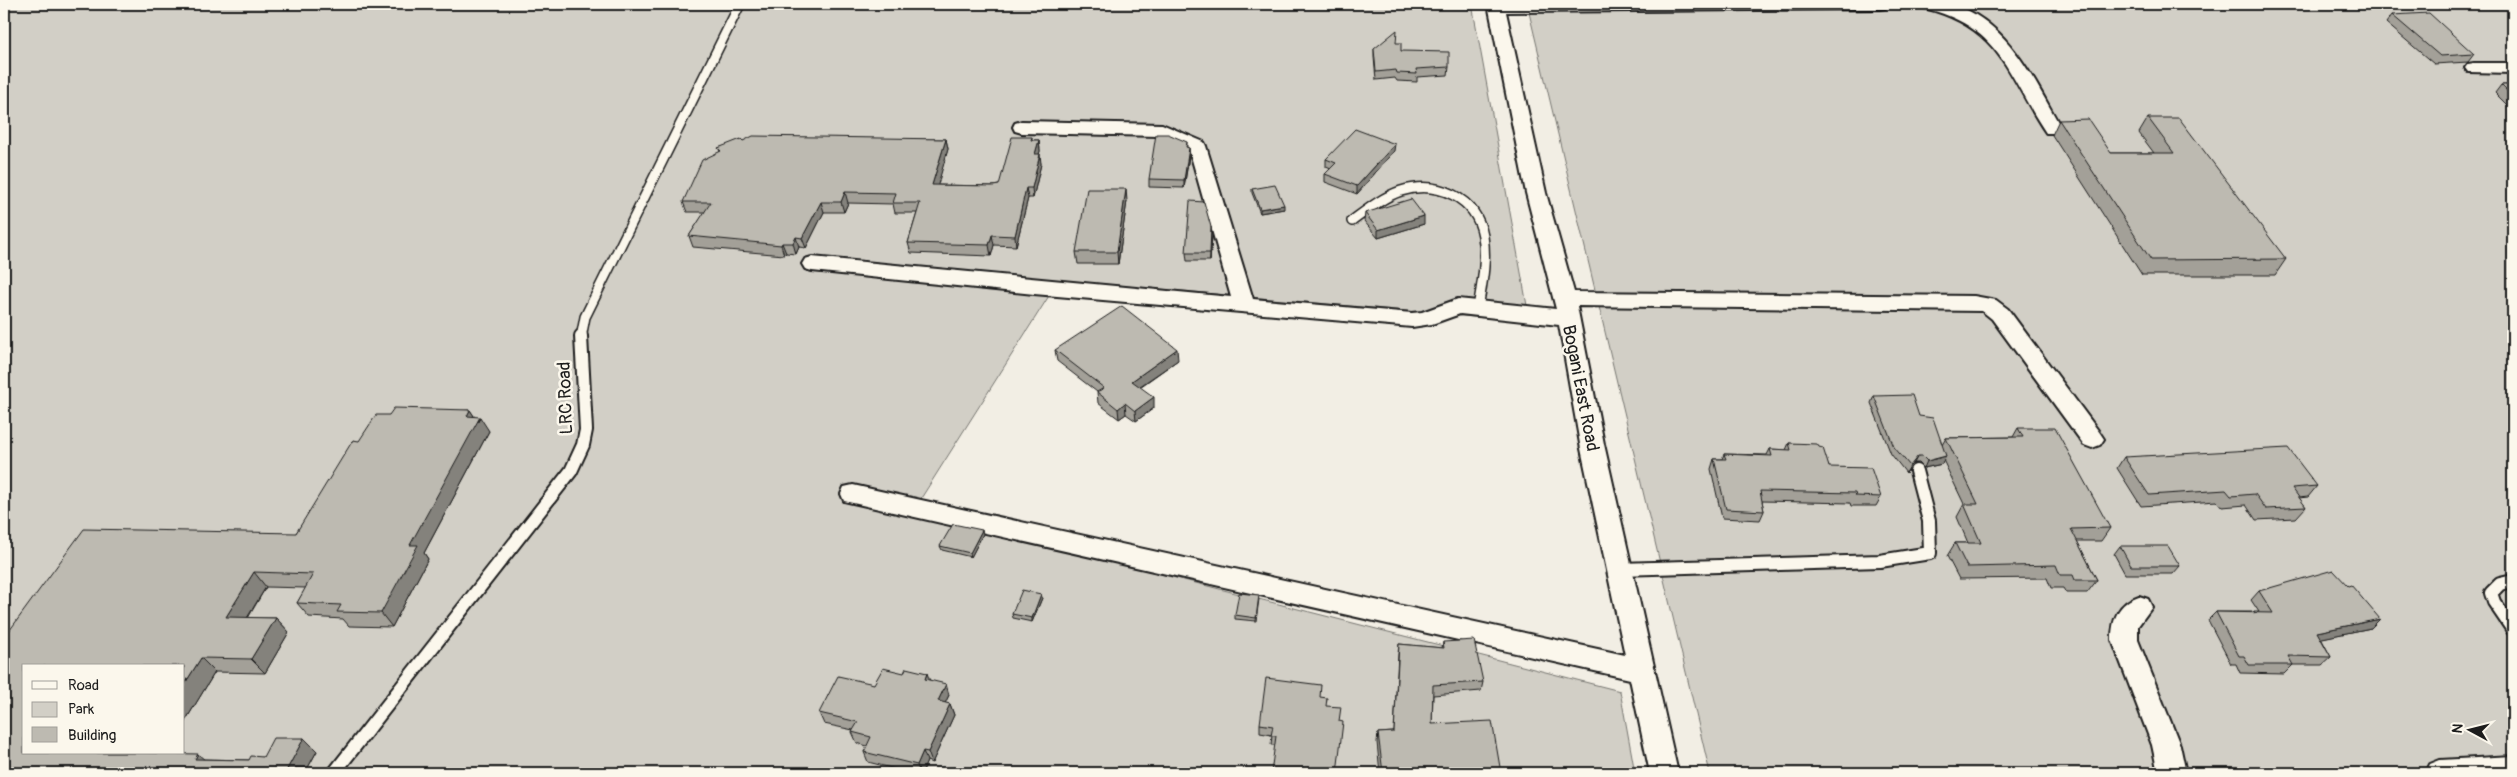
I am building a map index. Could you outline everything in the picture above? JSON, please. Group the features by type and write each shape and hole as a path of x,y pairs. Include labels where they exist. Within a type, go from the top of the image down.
{"street":[{"path":"1496,6 1879,4"},
{"path":"1930,4 1945,7 1984,27 2005,48 2053,129"},
{"name":"Bogani East Road","path":"1496,6 1536,193 1566,308 1664,773"},
{"path":"2474,68 2513,68"},
{"path":"1022,127 1162,130 1197,146 1244,305"},
{"path":"812,264 1034,287 1412,320 1424,319 1452,307 1566,308 1974,303 1988,305 2000,314 2092,440"},
{"path":"853,494 1642,670"},
{"path":"2139,607 2125,623 2125,640 2166,745 2172,773"},
{"path":"2440,773 2513,769"}],"lane":[{"name":"LRC Road","path":"334,773 543,507 577,459 583,443 586,425 580,342 585,317 740,4"},
{"path":"1352,221 1372,206 1402,191 1426,189 1448,192 1464,199 1475,213 1483,239 1483,275 1478,308"},
{"path":"1620,569 1880,562 1930,553 1929,522 1916,471"},
{"path":"2513,580 2503,582 2491,593 2494,602 2513,630"}],"green space":[{"path":"4,4 1472,4 1530,322 1059,280 913,511 1620,691 1635,773 4,773"},
{"path":"1527,4 2513,4 2513,773 1710,773"}],"building":[{"path":"2429,13 2474,54 2440,56 2392,15"},
{"path":"1397,30 1396,43 1401,43 1401,51 1449,52 1449,67 1416,69 1417,74 1397,73 1396,70 1376,72 1374,49"},
{"path":"2501,85 2513,85 2513,97"},
{"path":"2148,118 2179,118 2286,259 2151,260 2059,120 2088,119 2111,153 2174,153"},
{"path":"1355,129 1395,144 1357,186 1325,174 1336,163 1326,159"},
{"path":"1156,134 1168,134 1187,142 1186,147 1189,148 1184,180 1149,179"},
{"path":"753,136 946,139 932,185 999,185 1012,137 1032,137 1031,140 1039,140 1035,154 1040,154 1032,188 1026,188 1015,236 992,235 989,245 908,243 920,203 893,203 896,193 845,192 841,202 821,202 802,238 796,237 793,243 782,243 781,245 689,236 711,202 683,202 702,160 721,151 718,148"},
{"path":"1275,185 1284,205 1260,209 1252,189"},
{"path":"1087,189 1126,189 1117,252 1076,252"},
{"path":"1411,199 1424,216 1378,230 1365,213"},
{"path":"1190,201 1204,202 1211,227 1210,253 1186,253"},
{"path":"1122,306 1177,349 1132,381 1154,397 1135,411 1125,403 1118,409 1097,392 1104,388 1055,350"},
{"path":"1912,395 1919,416 1933,418 1946,456 1927,461 1922,456 1918,456 1910,466 1894,447 1874,396"},
{"path":"394,408 470,410 467,416 480,417 410,545 418,545 381,613 337,612 341,605 297,603 313,574 254,572 226,617 276,618 251,659 201,658 185,683 185,664 22,664 22,754 198,754 195,759 249,760 251,756 263,757 273,738 304,738 285,773 4,773 4,638 84,529 296,533 353,440 359,441 376,415 389,415"},
{"path":"2018,428 2055,428 2110,528 2071,529 2097,580 2075,580 2073,575 2060,575 2056,565 1967,567 1955,543 1981,543 1964,504 1978,504 1946,438 2023,437"},
{"path":"1789,443 1817,444 1823,448 1829,467 1871,468 1881,497 1856,496 1855,493 1760,491 1764,511 1726,509 1714,459 1726,459 1724,454 1772,456 1770,449 1791,450"},
{"path":"2288,448 2317,486 2292,488 2306,507 2266,509 2255,494 2231,496 2226,490 2149,495 2124,457"},
{"path":"953,524 982,530 970,553 940,546"},
{"path":"2120,546 2168,546 2180,566 2131,566"},
{"path":"2333,570 2348,586 2351,585 2380,619 2317,632 2331,657 2288,656 2293,665 2249,665 2244,656 2239,656 2216,612 2273,613 2259,591"},
{"path":"1022,590 1041,594 1032,618 1012,614"},
{"path":"1239,593 1259,595 1256,618 1235,615"},
{"path":"1474,640 1483,682 1433,685 1432,724 1492,721 1501,773 1383,773 1378,733 1394,732 1399,644 1444,648 1443,642"},
{"path":"883,668 904,673 906,668 927,673 925,679 946,684 938,701 950,704 928,752 923,751 917,765 864,752 871,737 852,732 858,722 819,713 838,676 874,684"},
{"path":"1266,678 1321,685 1320,697 1327,698 1326,706 1341,707 1339,721 1343,722 1337,773 1271,773 1276,736 1271,736 1273,726 1260,724"}]}
